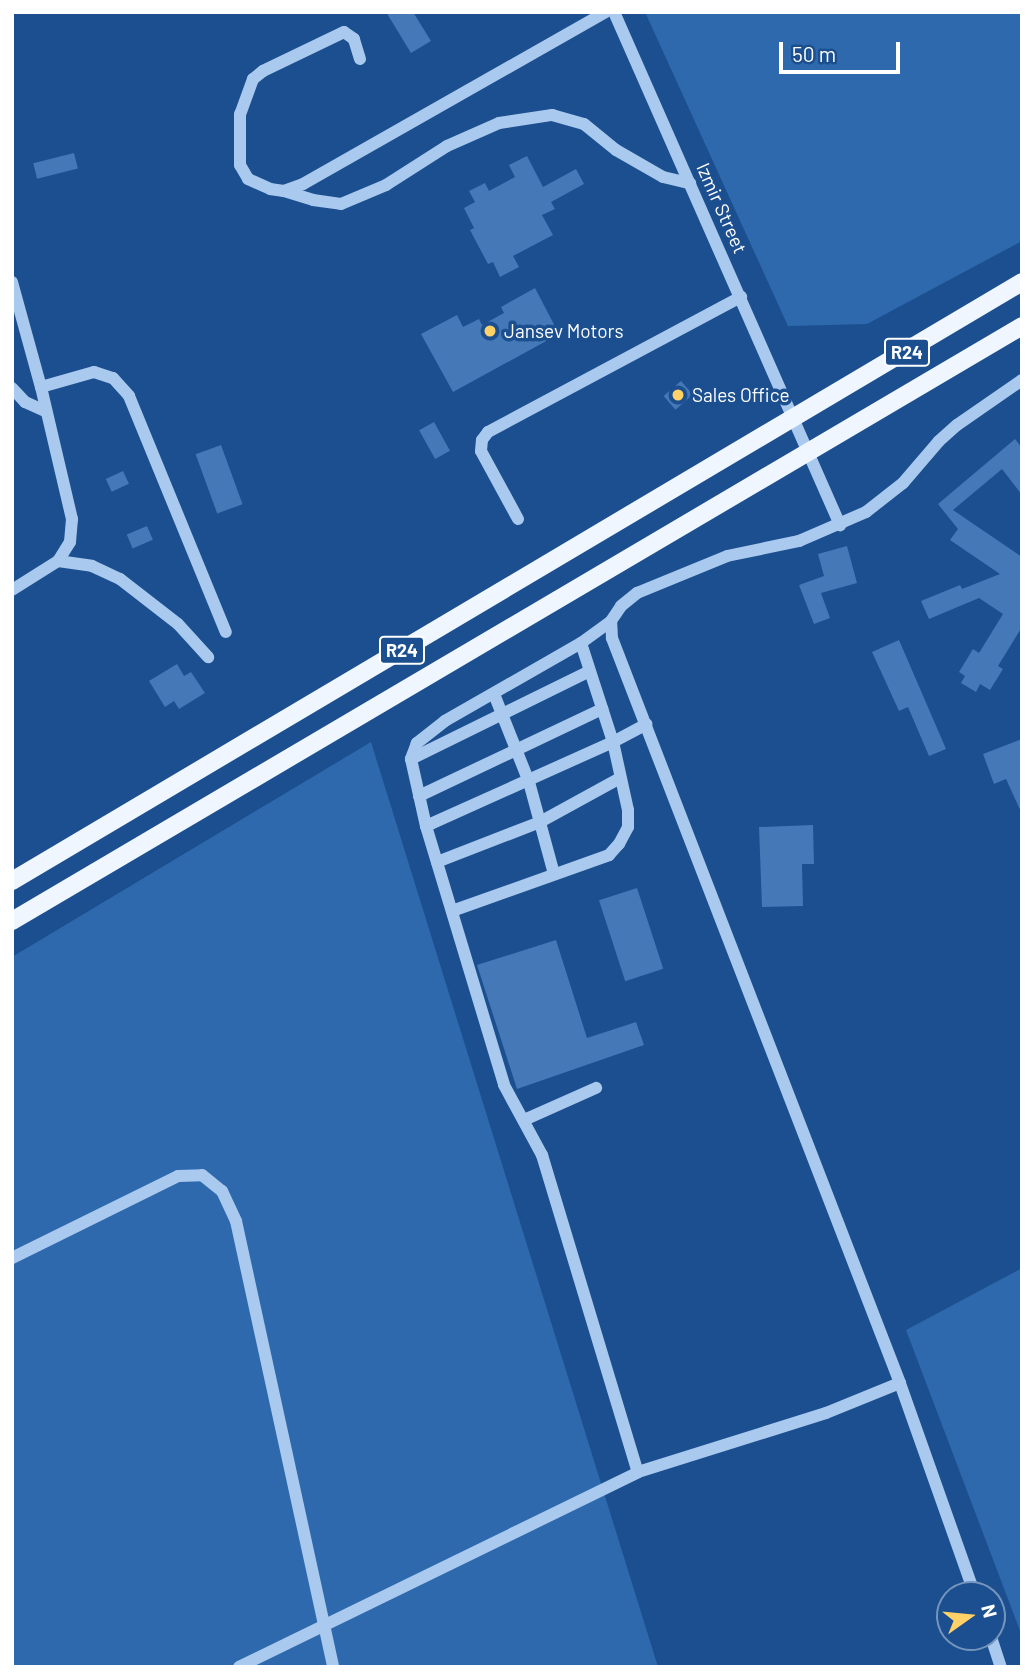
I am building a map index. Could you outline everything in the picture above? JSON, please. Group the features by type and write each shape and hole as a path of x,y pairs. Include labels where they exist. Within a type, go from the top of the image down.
{"main road":[{"name":"R24","path":"12,881 792,421 1022,282"},
{"name":"R24","path":"12,920 1022,326"}],"street":[{"path":"284,191 303,184 606,12"},
{"name":"Izmir Street","path":"614,12 840,525"},
{"path":"360,59 354,39 344,32 263,71 247,89 240,114 240,165 248,179 270,189 341,204 386,185 447,146 499,123 552,115 584,124 616,150 663,177 690,183"},
{"path":"12,282 41,387 72,519 70,541 58,561 12,590"},
{"path":"518,519 481,450 482,440 488,432 741,297"},
{"path":"41,387 94,372 113,378 129,396 226,632"},
{"path":"638,1472 542,1155 504,1085 426,826 411,759 416,743 445,721 581,643 611,621 621,606 647,589 727,556 799,541 840,525 888,497 939,441 1022,380"},
{"path":"12,388 25,402 45,411"},
{"path":"58,561 92,565 120,579 169,616 208,657"},
{"path":"611,621 612,638 900,1383 970,1581"},
{"path":"452,911 609,855 620,844 628,827 620,778 613,742 581,643"},
{"path":"411,759 590,671"},
{"path":"494,694 529,782 554,874"},
{"path":"419,796 602,709"},
{"path":"426,826 529,782 647,724"},
{"path":"437,862 540,822 620,778"},
{"path":"524,1120 596,1088"},
{"path":"12,1258 178,1176 202,1175 222,1191 236,1221 333,1667"},
{"path":"239,1667 638,1472 826,1413 900,1383"}],"shaded area":[{"path":"645,12 1022,12 1022,241 867,324 788,326"},
{"path":"371,742 658,1667 12,1667 12,957"},
{"path":"1022,1268 1022,1636 1006,1594 1006,1581 1001,1581 906,1330"}],"building":[{"path":"386,12 413,12 431,41 411,53"},
{"path":"74,153 78,169 37,179 33,163"},
{"path":"527,156 543,187 576,169 584,184 551,202 555,209 542,215 553,235 513,256 519,267 500,277 493,262 488,264 470,230 474,228 464,208 475,202 469,191 485,183 489,191 515,177 509,165"},
{"path":"535,288 559,334 453,392 421,334 457,315 463,327 479,319 482,325 504,313 501,307"},
{"name":"Sales Office","path":"681,381 693,395 675,410 664,396"},
{"path":"434,422 450,451 435,459 419,430"},
{"path":"1015,439 1022,448 1022,495 1002,469 953,510 1022,557 1022,627 998,666 1003,669 990,690 980,684 976,692 961,683 965,676 959,672 973,649 979,653 1003,614 979,598 929,619 921,601 960,585 962,589 1000,574 950,540 958,529 938,504"},
{"path":"221,445 243,504 217,513 196,454"},
{"path":"123,471 129,484 112,492 106,479"},
{"path":"147,526 153,540 133,548 127,535"},
{"path":"847,546 857,583 821,593 830,618 814,624 799,585 824,576 818,554"},
{"path":"899,640 946,749 929,756 908,707 899,711 872,652"},
{"path":"177,664 184,676 191,672 205,693 179,709 174,701 165,707 149,681"},
{"path":"1022,739 1022,814 1006,779 994,784 983,754"},
{"path":"813,825 814,864 802,864 803,906 762,907 759,827"},
{"path":"637,888 663,969 625,981 599,900"},
{"path":"556,940 587,1038 636,1022 644,1045 517,1089 477,965"}],"place":[{"name":"Jansev Motors","path":"490,331"},
{"name":"Sales Office","path":"678,395"}]}
